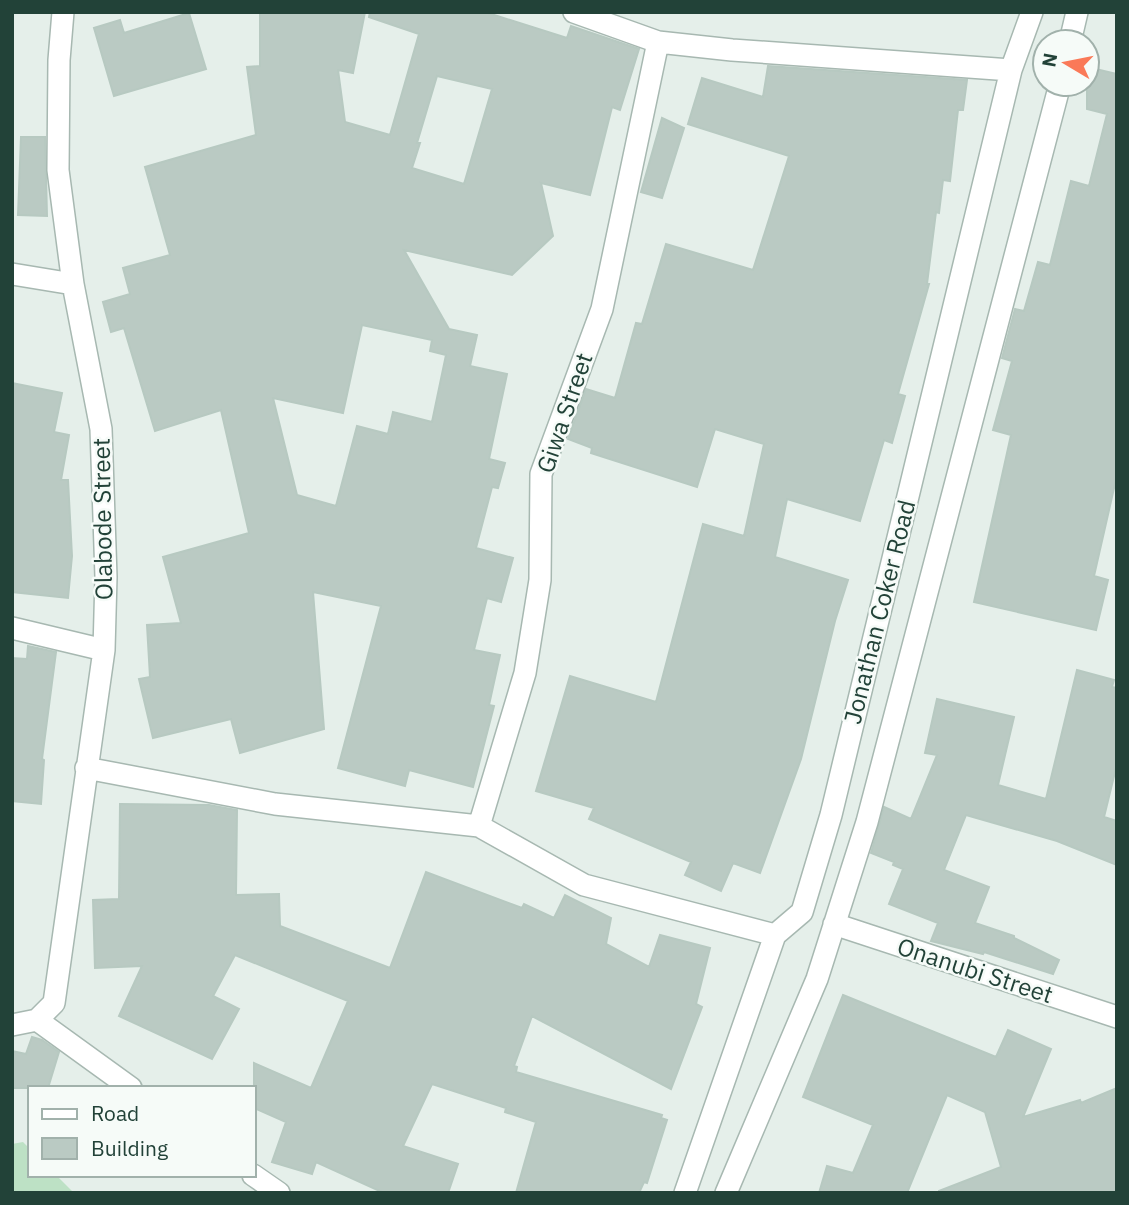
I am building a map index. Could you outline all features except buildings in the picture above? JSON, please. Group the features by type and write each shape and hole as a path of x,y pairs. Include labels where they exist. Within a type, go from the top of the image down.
{"street":[{"name":"Olabode Street","path":"37,1020 54,1003 104,650 106,577 101,429 73,284 58,170 59,60 64,12"},
{"path":"575,12 658,42 732,50 1011,69"},
{"name":"Jonathan Coker Road","path":"775,935 802,912 831,815 1011,69 1032,12"},
{"name":"Giwa Street","path":"479,826 525,673 540,580 541,474 603,309 658,42"},
{"name":"Jonathan Coker Road","path":"726,1193 817,979 870,808 1056,98"},
{"path":"12,274 73,284"},
{"path":"12,628 104,650"},
{"path":"86,768 275,804 479,826 584,885 775,935 685,1193"},
{"name":"Onanubi Street","path":"834,924 1117,1017"},
{"path":"12,1025 37,1020 128,1086"},
{"path":"256,1177 279,1193"}],"green space":[{"path":"23,1142 28,1147 28,1177 58,1177 74,1193 12,1193 12,1144"}]}
